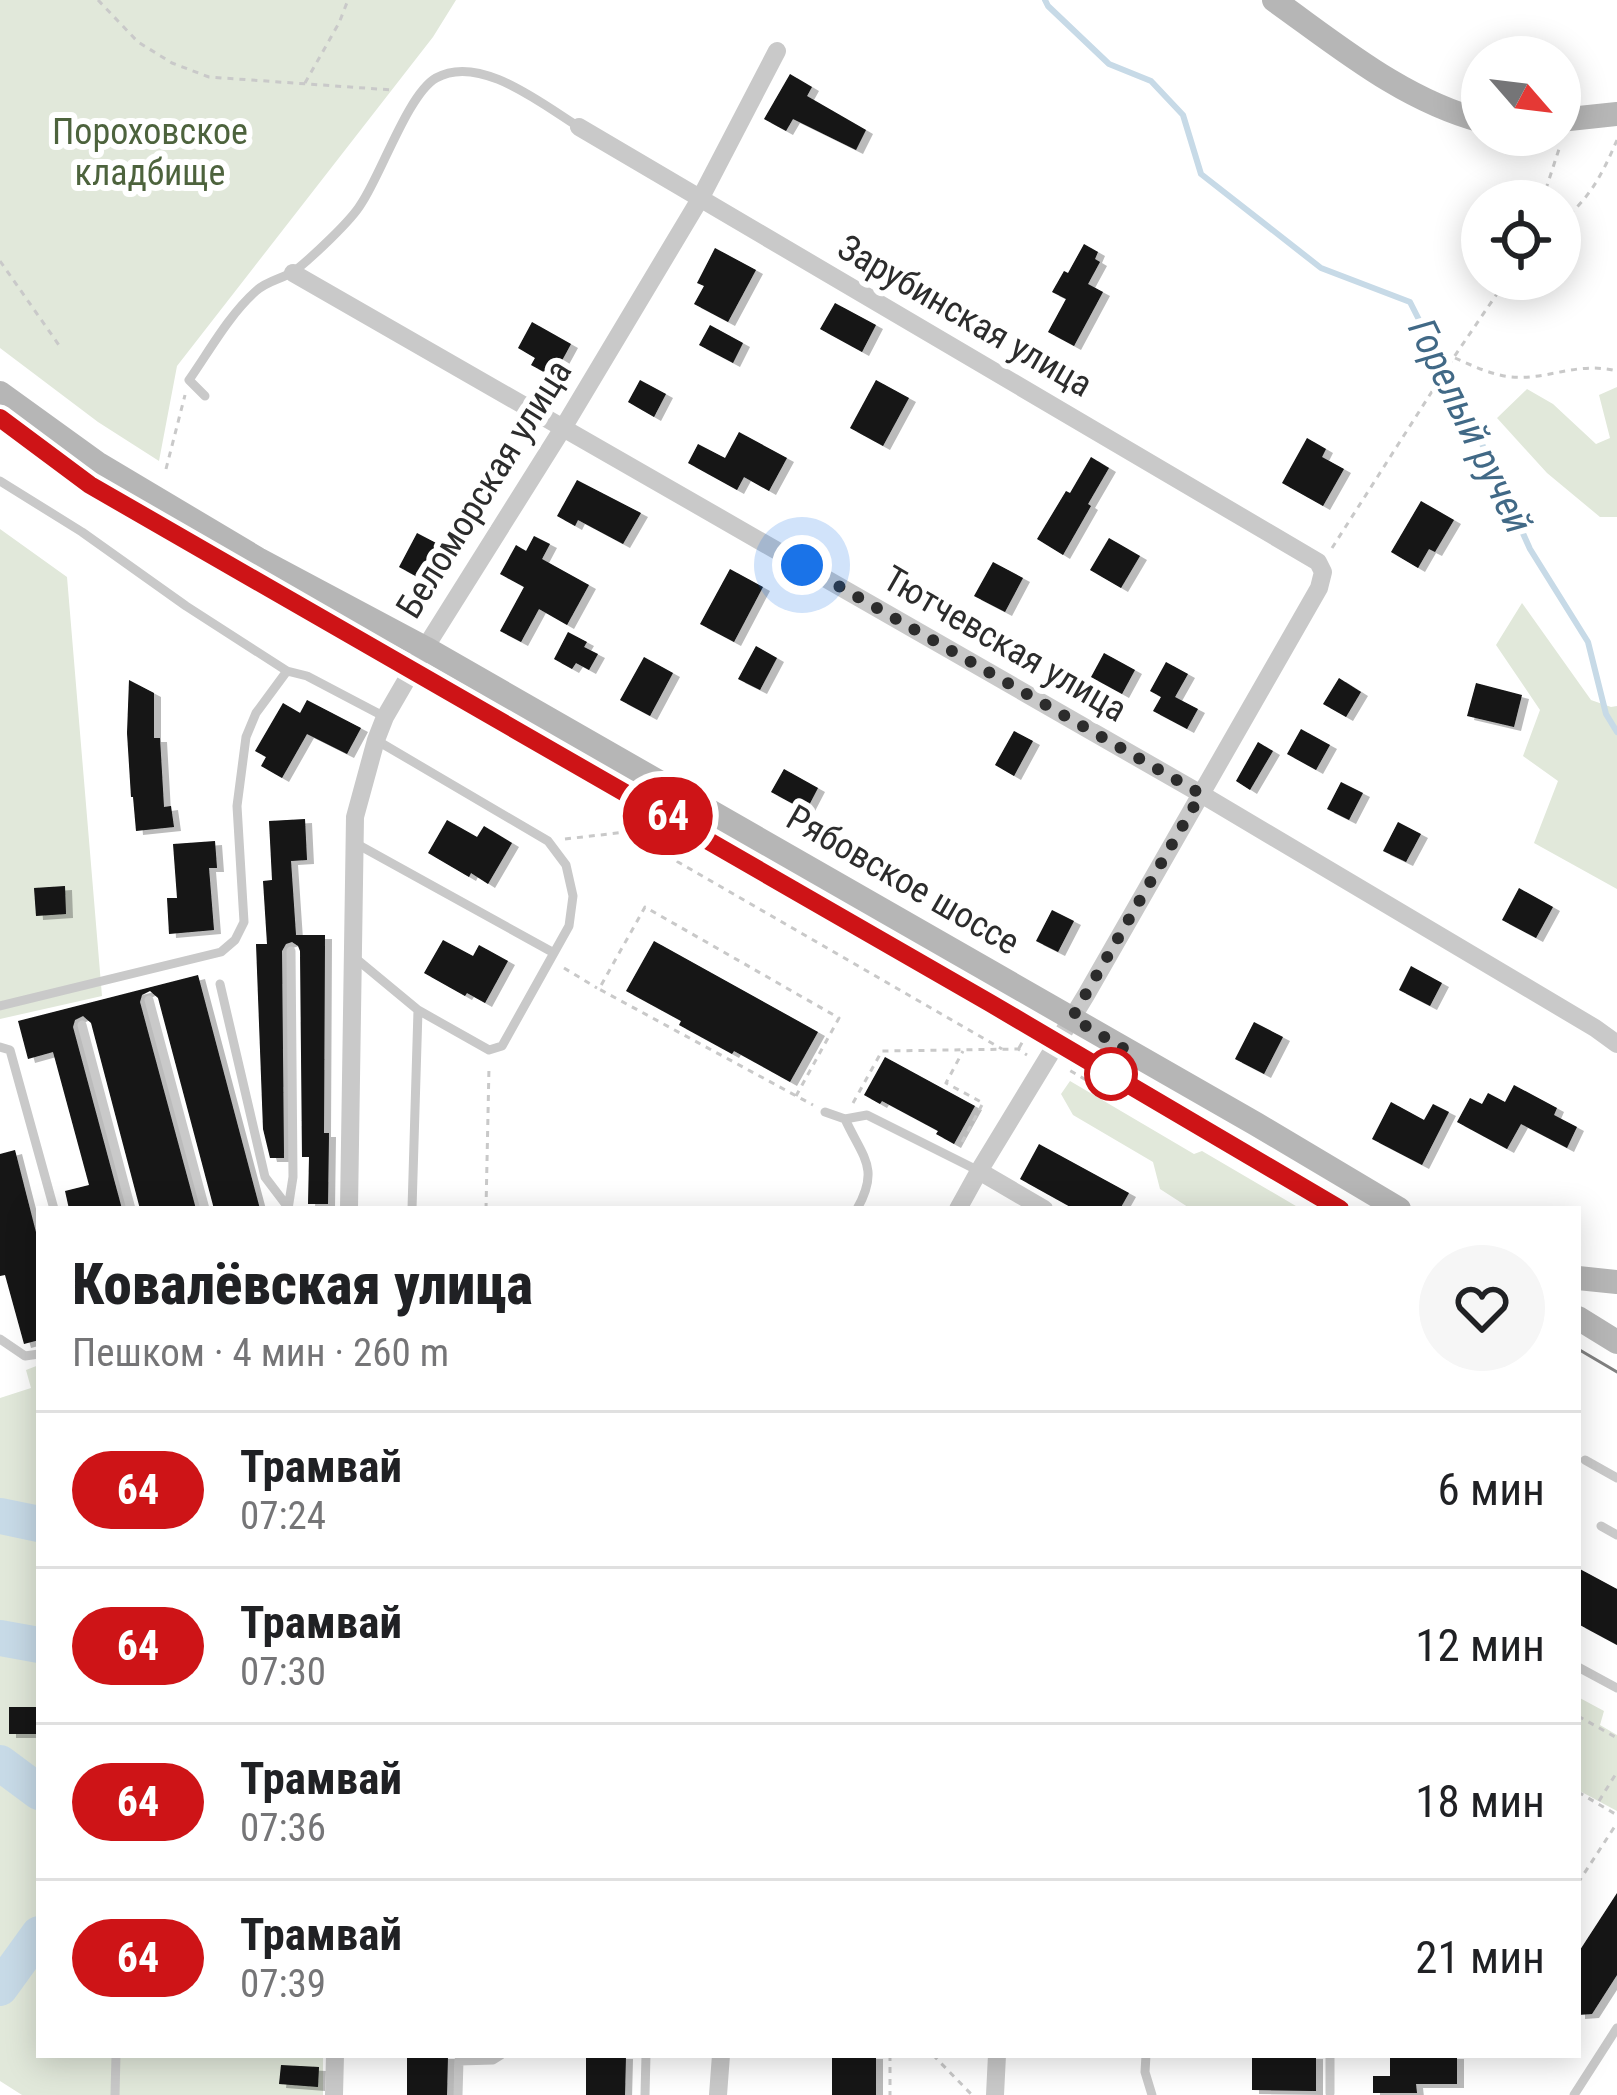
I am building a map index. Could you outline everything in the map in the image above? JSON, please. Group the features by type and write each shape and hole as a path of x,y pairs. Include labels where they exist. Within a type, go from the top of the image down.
{"main road":[{"path":"1274,0 1376,73 1461,115"},
{"path":"1581,126 1617,114"},
{"name":"Рябовское шоссе","path":"0,393 97,463 258,560 424,648 1394,1206"},
{"path":"1581,1278 1617,1282"},
{"path":"1581,1320 1617,1342"}],"street":[{"name":"Беломорская улица","path":"349,1206 355,817 376,740 424,648 700,199 777,51"},
{"name":"Зарубинская улица","path":"579,127 1318,562"},
{"name":"Тютчевская улица","path":"292,273 1201,794 1617,1044"},
{"path":"960,1206 1319,588 1323,572 1318,562"},
{"path":"979,1172 1039,1206"},
{"path":"334,2095 335,2058"},
{"path":"717,2090 721,2058"},
{"path":"995,2095 997,2058"}],"lane":[{"path":"205,396 189,380 246,301 260,286 292,273 359,208 420,92 438,77 462,72 502,80 579,127"},
{"path":"0,481 287,671 307,676 385,717"},
{"path":"0,1006 221,952 236,940 244,922 237,806 245,737 256,713 287,671"},
{"path":"352,956 418,1010 489,1050 502,1046 569,926 573,896 566,866 548,841 376,740"},
{"path":"355,843 552,957"},
{"path":"287,1206 293,1177 291,951"},
{"path":"220,984 265,1177 286,1206"},
{"path":"149,1000 204,1206"},
{"path":"412,1206 418,1010"},
{"path":"82,1025 130,1206"},
{"path":"0,1047 10,1050 53,1206"},
{"path":"825,1112 845,1119 867,1115 979,1172"},
{"path":"845,1119 870,1171 868,1189 859,1206"},
{"path":"0,1339 25,1356 36,1354"},
{"path":"1586,1460 1617,1478"},
{"path":"1601,1526 1617,1534"},
{"path":"1581,1669 1617,1688"},
{"path":"1574,2095 1617,2028"},
{"path":"115,2095 116,2058"},
{"path":"458,2095 459,2058 496,2058"},
{"path":"645,2095 646,2058"},
{"path":"1146,2058 1152,2095"},
{"path":"1330,2058 1330,2093"}],"path":[{"path":"98,0 138,42 172,63 209,76 392,90"},
{"path":"304,83 348,0"},
{"path":"1581,204 1598,183 1617,140"},
{"path":"0,261 61,348"},
{"path":"1318,562 1332,549 1493,300"},
{"path":"1454,357 1514,377 1561,373 1574,367 1617,371"},
{"path":"166,469 189,380"},
{"path":"548,841 626,832 1003,1049"},
{"path":"599,988 644,907 839,1018 796,1096"},
{"path":"552,957 599,988 825,1112"},
{"path":"1018,1049 1039,1012"},
{"path":"1082,1048 1069,1070 1093,1084"},
{"path":"845,1119 882,1051 1018,1049 1034,1058"},
{"path":"486,1206 489,1050"},
{"path":"953,1158 983,1103 946,1083 964,1050"},
{"path":"1581,1718 1617,1738"},
{"path":"1598,1803 1617,1772"},
{"path":"1581,1794 1617,1815"},
{"path":"1581,1877 1617,1823"},
{"path":"890,2058 890,2095"},
{"path":"936,2058 972,2095"}],"green space":[{"name":"Пороховское кладбище","path":"0,0 456,0 433,37 177,366 159,461 0,348"},
{"path":"1617,387 1617,517 1600,517 1547,473 1497,418 1527,389 1553,404 1596,444 1610,438 1599,395"},
{"path":"0,529 67,577 102,996 0,1019"},
{"path":"1522,603 1591,700 1617,706 1617,889 1534,843 1558,781 1523,756 1540,710 1496,645"},
{"path":"1070,1081 1194,1154 1202,1151 1296,1206 1186,1206 1160,1189 1153,1162 1073,1115 1061,1094"},
{"path":"36,1366 36,2058 323,2058 323,2095 22,2095 0,2081 0,1398 31,1388 26,1370"},
{"path":"1581,1699 1604,1711 1600,1725 1617,1735 1617,1811 1581,1792"}],"building":[{"path":"790,74 812,87 807,96 866,130 856,150 793,119 786,131 764,119"},
{"path":"1084,244 1098,252 1095,259 1100,262 1088,284 1103,292 1074,346 1048,332 1066,299 1052,292"},
{"path":"715,248 756,270 728,322 694,304 704,286 697,283"},
{"path":"835,303 876,325 862,352 820,329"},
{"path":"532,322 571,344 553,377 531,365 535,358 518,348"},
{"path":"710,325 743,343 733,363 699,345"},
{"path":"640,380 666,394 654,417 628,402"},
{"path":"876,380 909,398 883,446 850,428"},
{"path":"739,432 787,458 769,491 744,477 737,490 688,463 698,444 725,458"},
{"path":"1307,438 1326,449 1322,457 1344,469 1323,506 1282,483"},
{"path":"1091,457 1109,468 1063,555 1037,539"},
{"path":"577,480 641,513 623,544 578,520 575,526 557,516"},
{"path":"1421,501 1454,520 1435,552 1429,549 1418,568 1391,552"},
{"path":"417,533 440,545 421,579 399,567"},
{"path":"534,536 550,544 542,559 589,585 567,625 539,609 521,642 500,631 524,587 500,574 516,545 526,551"},
{"path":"1109,538 1140,556 1121,588 1090,570"},
{"path":"993,562 1023,578 1005,612 974,596"},
{"path":"730,569 763,587 734,642 700,624"},
{"path":"568,632 598,654 589,670 576,663 572,669 554,659"},
{"path":"756,646 777,658 760,690 738,679"},
{"path":"1104,653 1135,670 1122,694 1091,677"},
{"path":"644,657 673,673 650,716 620,700"},
{"path":"1166,662 1188,674 1175,697 1198,709 1187,729 1153,711 1161,697 1150,691"},
{"path":"1339,678 1361,692 1346,717 1323,704"},
{"path":"129,680 154,693 154,738 160,738 164,807 171,806 174,827 136,831 127,733"},
{"path":"1476,683 1522,695 1514,727 1467,716"},
{"path":"307,700 361,728 347,754 307,734 282,778 261,766 266,757 255,751 283,703 300,713"},
{"path":"1301,729 1330,745 1316,770 1287,754"},
{"path":"1014,731 1033,741 1014,776 995,765"},
{"path":"1258,742 1273,751 1250,790 1236,781"},
{"path":"784,769 818,788 806,811 771,792"},
{"path":"1341,782 1363,793 1349,820 1327,809"},
{"path":"305,819 307,860 291,861 296,935 325,935 328,1204 308,1204 309,1157 302,1157 300,951 292,942 282,951 284,1158 270,1158 263,1129 256,944 267,944 263,881 272,880 269,821"},
{"path":"447,820 477,837 484,826 512,843 488,884 428,853"},
{"path":"1398,822 1421,834 1406,862 1383,851"},
{"path":"215,841 217,868 209,868 214,930 169,934 167,898 177,898 173,844"},
{"path":"65,886 66,914 36,916 34,888"},
{"path":"1519,888 1553,907 1536,938 1502,920"},
{"path":"1052,910 1074,921 1058,952 1036,941"},
{"path":"443,940 473,956 479,945 508,961 485,1003 424,973"},
{"path":"654,941 818,1032 790,1082 679,1025 681,1021 626,991"},
{"path":"1411,966 1442,983 1430,1006 1399,990"},
{"path":"198,975 259,1206 213,1206 158,998 150,991 140,1002 195,1206 139,1206 91,1023 83,1016 73,1027 121,1206 68,1206 65,1191 89,1185 53,1052 28,1059 18,1021"},
{"path":"1254,1022 1283,1037 1264,1074 1235,1059"},
{"path":"885,1057 975,1106 954,1144 938,1131 864,1095"},
{"path":"1514,1085 1557,1108 1554,1115 1577,1127 1567,1148 1521,1124 1507,1149 1457,1122 1470,1098 1482,1104 1488,1093 1505,1102"},
{"path":"1391,1102 1424,1120 1433,1104 1449,1112 1422,1165 1372,1139"},
{"path":"1039,1144 1129,1193 1122,1206 1069,1206 1020,1179"},
{"path":"15,1150 36,1232 36,1341 24,1344 5,1275 0,1276 0,1154"},
{"path":"1581,1570 1617,1589 1617,1645 1581,1626"},
{"path":"9,1707 36,1707 36,1734 9,1734"},
{"path":"1617,1893 1617,1975 1592,2014 1581,2015 1581,1948"},
{"path":"407,2058 448,2058 447,2095 407,2095"},
{"path":"586,2058 626,2058 625,2095 586,2095"},
{"path":"832,2058 876,2058 876,2095 832,2095"},
{"path":"1252,2058 1316,2058 1316,2091 1252,2090"},
{"path":"1390,2058 1457,2058 1457,2084 1416,2084 1417,2093 1373,2093 1373,2076 1390,2076"},
{"path":"281,2065 319,2067 318,2087 279,2084"}],"waterway":[{"name":"Горелый ручей","path":"1045,0 1109,64 1151,81 1183,115 1201,174 1321,268 1410,302 1530,549 1588,642 1606,714 1617,732"},
{"path":"0,1516 36,1523"},
{"path":"0,1638 36,1644"},
{"path":"0,1763 36,1790"},
{"path":"0,1988 36,1938"}],"tram line":[{"path":"0,417 90,485 1335,1206"},
{"name":"64","path":"0,418 90,485 1335,1206"},
{"path":"1581,1351 1617,1372"}],"route":[{"path":"802,565 1201,794 1072,1018 1133,1054 1111,1074"}]}
